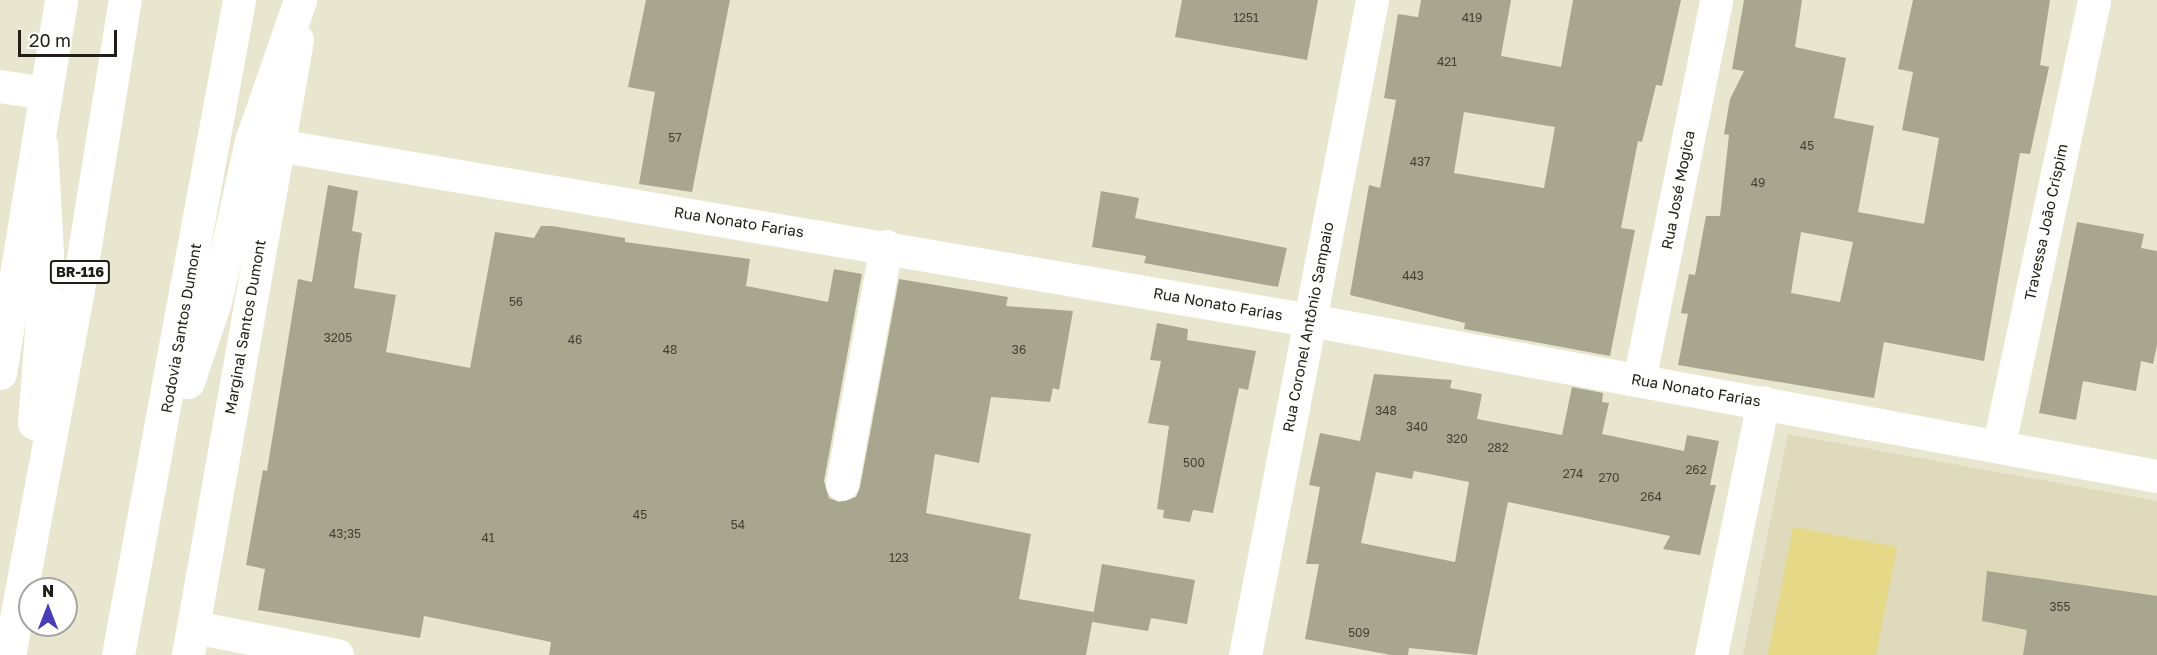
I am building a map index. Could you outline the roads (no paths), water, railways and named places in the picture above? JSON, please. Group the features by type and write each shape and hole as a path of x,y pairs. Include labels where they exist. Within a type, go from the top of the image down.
{"main road":[{"path":"31,543 35,414 47,254 41,144 44,93 61,0"},
{"name":"BR-116","path":"9,655 31,543 125,0"},
{"name":"Rodovia Santos Dumont","path":"118,655 153,483 239,0"},
{"path":"153,483 215,302 251,141 300,0"},
{"name":"Marginal Santos Dumont","path":"191,641 277,145 305,0"},
{"name":"Rua Coronel Antônio Sampaio","path":"1245,655 1372,0"},
{"name":"Rua José Mogica","path":"1639,380 1716,0"},
{"name":"Travessa João Crispim","path":"1999,444 2094,0"},
{"path":"0,86 44,93"},
{"path":"0,373 41,144"},
{"name":"Rua Nonato Farias","path":"277,145 886,246 1310,320 1999,444 2157,476"},
{"path":"842,484 886,246"},
{"path":"1711,655 1763,402"},
{"path":"191,641 337,655"}]}
